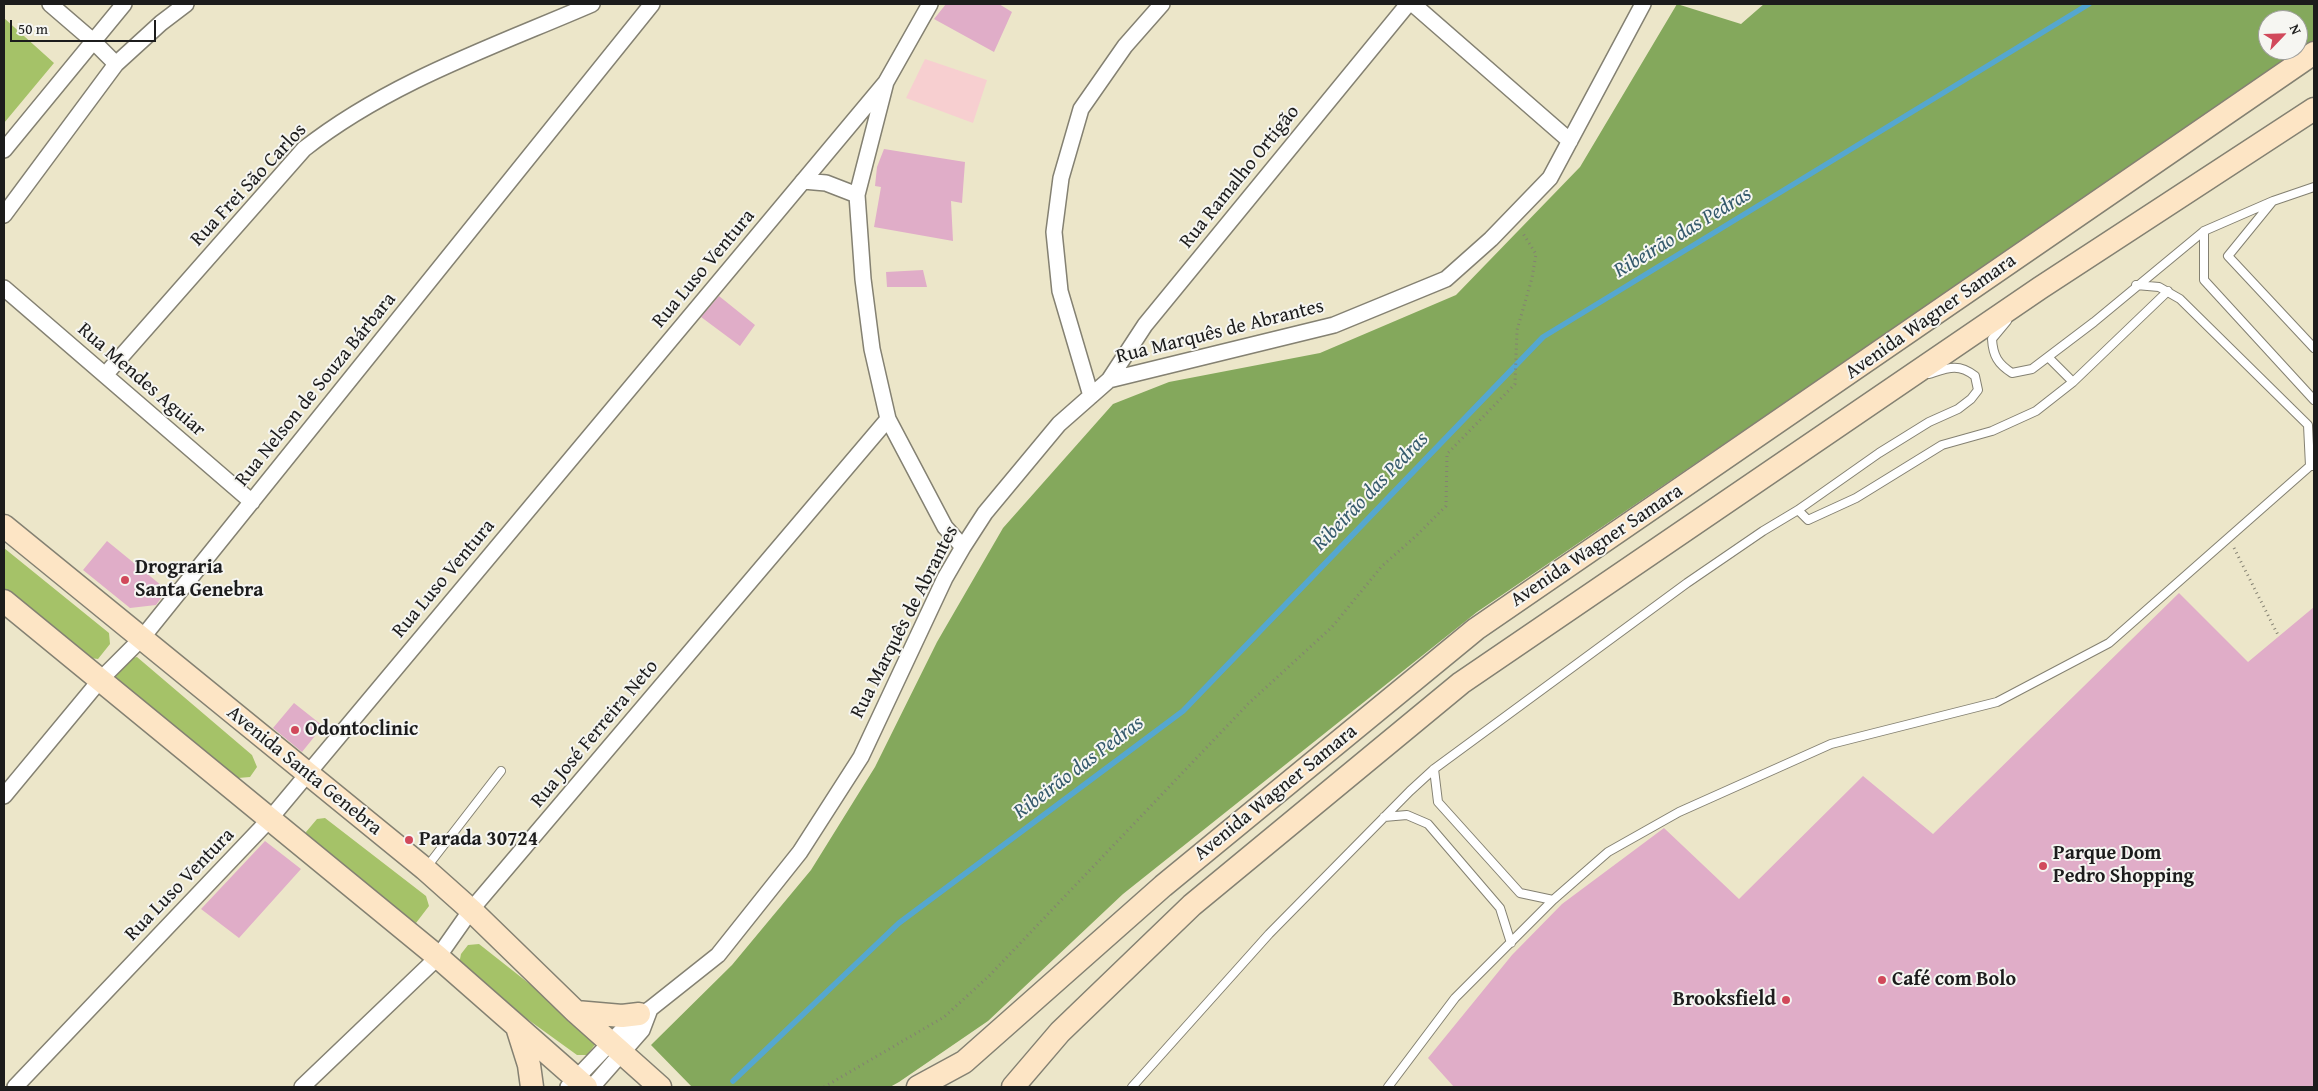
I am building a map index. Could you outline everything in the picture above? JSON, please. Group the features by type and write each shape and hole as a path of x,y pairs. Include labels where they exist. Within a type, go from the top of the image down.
{"main road":[{"name":"Avenida Wagner Samara","path":"918,1087 964,1062 1162,886 1476,629 2314,53"},
{"name":"Avenida Wagner Samara","path":"1013,1087 1060,1032 1192,905 1461,683 2040,288 2314,109"},
{"name":"Avenida Santa Genebra","path":"4,526 307,775 425,869 471,910 576,1012 660,1087"},
{"path":"4,601 438,957 581,1085"},
{"path":"576,1012 622,1016 644,1012"},
{"path":"517,1027 529,1065 532,1087"}],"street":[{"path":"50,4 93,41 116,64"},
{"path":"4,150 124,4"},
{"path":"4,215 116,64 160,23 186,4"},
{"name":"Rua Frei São Carlos","path":"105,375 304,148 330,128 396,90 592,4"},
{"name":"Rua Nelson de Souza Bárbara","path":"4,796 101,679 142,638 652,4"},
{"path":"930,4 886,82 857,195 863,280 872,348 888,419 945,527 963,547"},
{"path":"1091,396 1060,291 1054,232 1060,178 1081,109 1125,46 1162,4"},
{"name":"Rua Ramalho Ortigão","path":"1109,380 1145,325 1408,4"},
{"path":"1413,4 1570,141"},
{"name":"Rua Marquês de Abrantes","path":"581,1085 615,1048 644,1012 718,955 800,852 861,757 946,578 963,547 985,513 1053,432 1109,380 1334,325 1446,279 1550,178 1643,4"},
{"name":"Rua Luso Ventura","path":"15,1087 269,820 886,82"},
{"path":"803,181 826,183 857,195"},
{"name":"Rua Mendes Aguiar","path":"4,288 252,502"},
{"name":"Rua José Ferreira Neto","path":"302,1087 438,957 471,910 888,419"}],"lane":[{"path":"2040,288 2012,315 1992,340 1992,351 1998,364 2012,373 2032,369 2094,322 2136,285 2204,231 2273,201 2314,186"},
{"path":"2273,201 2228,256 2314,348"},
{"path":"2204,231 2204,280 2314,400"},
{"path":"1388,1087 1455,998 1553,900 1608,852 1694,806 1831,744 1997,702 2109,643 2312,466 2308,425 2180,299 2159,287 2136,285"},
{"path":"1798,510 1808,520 1856,498 1942,445 1992,431 2036,411 2073,382 2168,291"},
{"path":"2048,357 2073,382"},
{"path":"1132,1087 1264,941 1384,817 1434,769 1687,583 1763,531 1798,510 1879,453 1929,422 1958,409 1971,399 1978,390 1975,376 1965,368 1951,368 1902,382"},
{"path":"1434,769 1438,802 1520,893 1553,900"},
{"path":"425,869 501,771"},
{"path":"1384,817 1407,815 1428,824 1500,908 1511,943"}],"path":[{"path":"824,1087 944,1017 989,976 1248,704 1332,627 1382,566 1446,506 1447,454 1515,384 1517,330 1532,278 1536,254 1513,216"},
{"path":"2229,537 2279,637"}],"shaded area":[{"path":"925,59 987,80 973,123 906,98"}],"green space":[{"path":"1677,4 1741,24 1764,4 2314,4 2314,43 2308,47 2308,10 2258,10 2258,60 2289,60 1477,612 1123,894 988,1021 899,1082 890,1087 692,1087 651,1045 732,965 811,870 875,767 937,642 1003,528 1113,404 1169,382 1320,353 1456,295 1580,167"},
{"path":"4,18 54,63 4,123"},
{"path":"4,548 109,633 110,644 98,659 90,658 4,588"},
{"path":"137,657 252,755 257,767 250,777 238,778 115,683 114,673 128,659"},
{"path":"325,818 426,896 429,906 416,923 308,847 306,832 317,819"},
{"path":"479,944 588,1030 597,1042 587,1055 577,1055 458,969 461,954 468,945"}],"building":[{"path":"946,4 999,4 1012,12 994,52 934,19"},
{"path":"884,149 965,162 962,203 951,201 953,241 874,227 881,187 875,186 877,167"},
{"path":"923,270 927,287 887,287 886,272"},
{"path":"719,296 755,325 740,346 701,317"},
{"name":"Drograria Santa Genebra","path":"107,541 167,590 156,605 130,608 83,570"},
{"name":"Parque Dom Pedro Shopping","path":"2179,593 2248,662 2314,607 2314,1087 1454,1087 1428,1058 1512,955 1562,904 1664,828 1739,899 1863,776 1933,834"},
{"name":"Odontoclinic","path":"294,703 323,726 302,752 273,728"},
{"path":"265,841 301,869 239,938 201,909"}],"waterway":[{"name":"Ribeirão das Pedras","path":"733,1081 899,923 1183,711 1543,337 2089,4"}],"place":[{"name":"Drograria Santa Genebra","path":"125,580"},
{"name":"Odontoclinic","path":"295,730"},
{"name":"Parada 30724","path":"409,840"},
{"name":"Parque Dom Pedro Shopping","path":"2043,866"},
{"name":"Café com Bolo","path":"1882,980"},
{"name":"Brooksfield","path":"1786,1000"}]}
